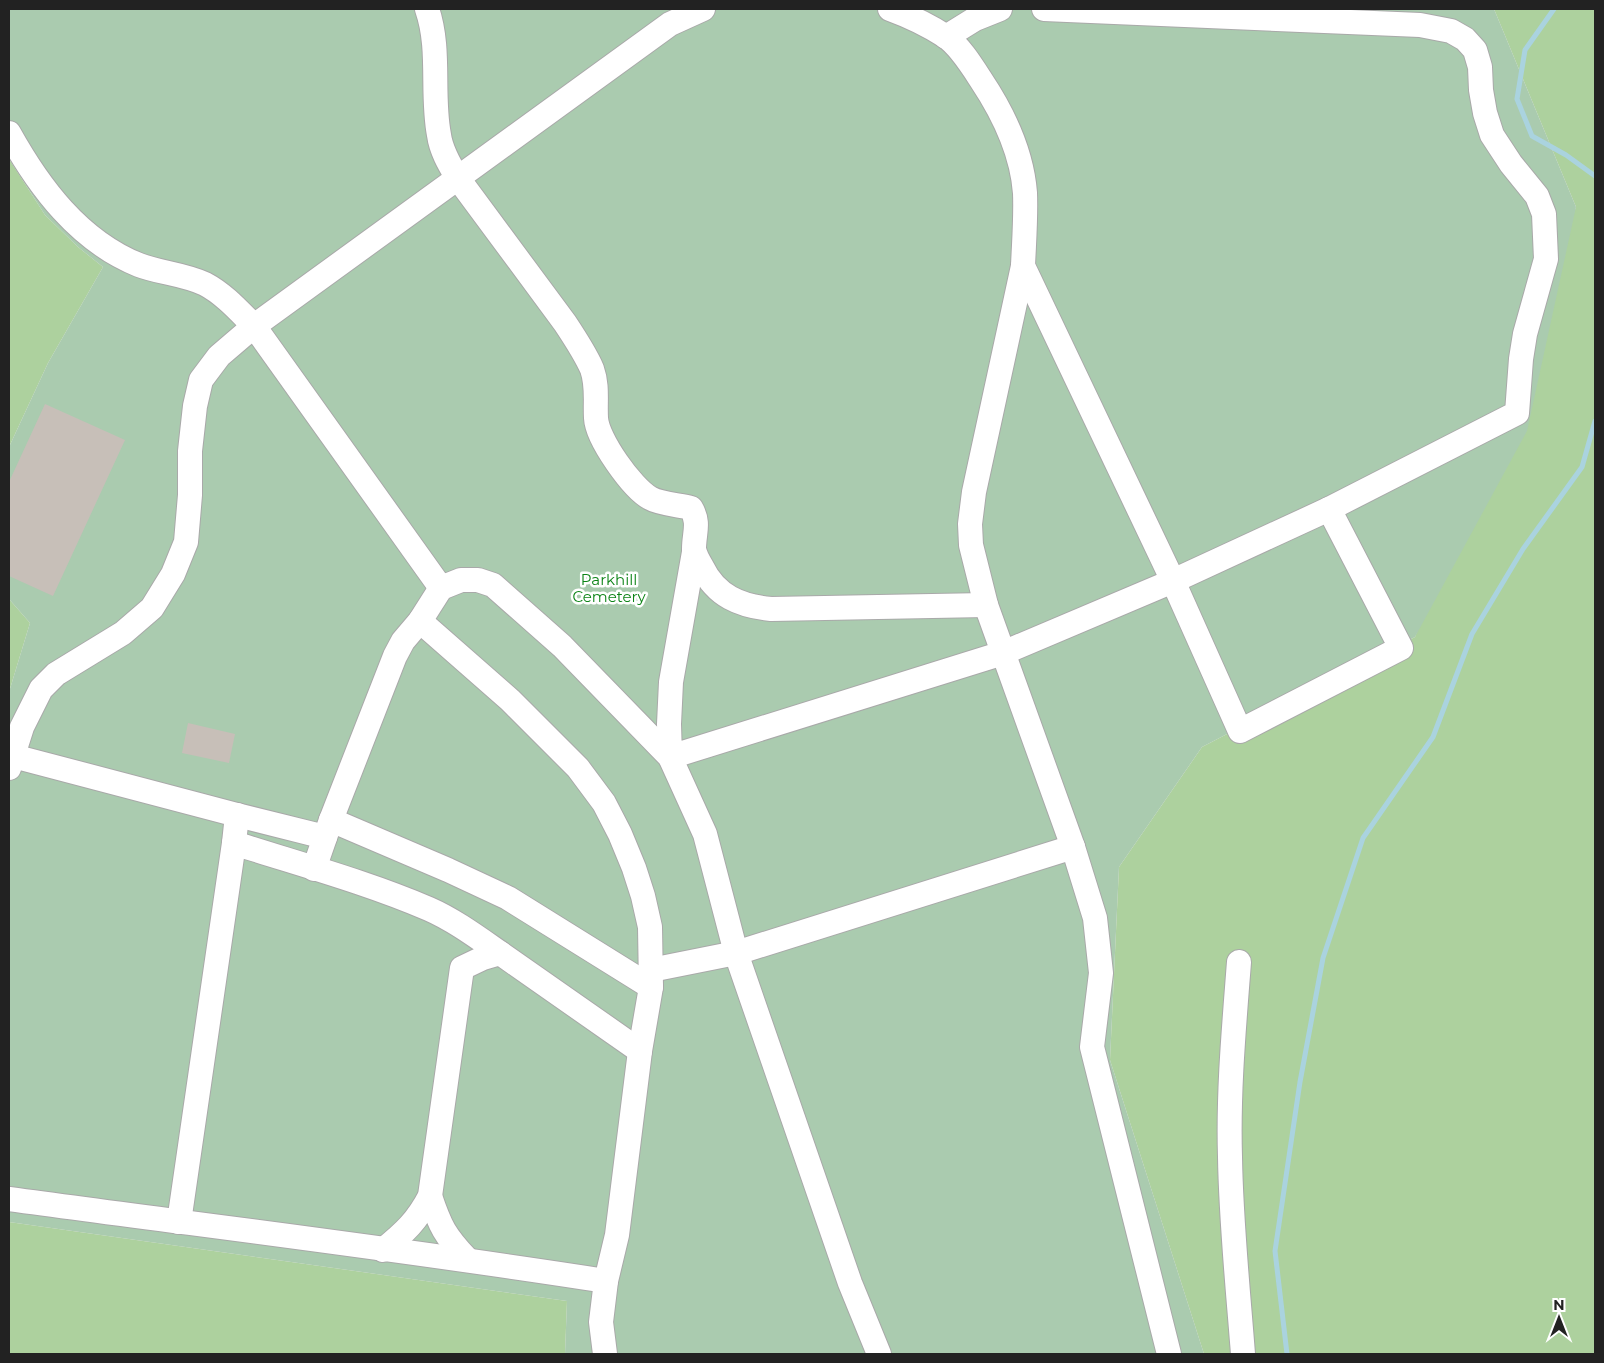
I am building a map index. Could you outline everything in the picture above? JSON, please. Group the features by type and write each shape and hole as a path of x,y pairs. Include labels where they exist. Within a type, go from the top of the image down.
{"lane":[{"path":"427,9 434,43 439,136 448,162 580,346 592,370 596,388 596,420 599,434 622,469 638,490 652,500 691,508 696,517 694,552 671,682 670,757"},
{"path":"703,9 670,24 254,326 219,356 201,380 195,406 190,450 190,495 186,542 173,574 152,608 124,633 56,674 41,689 22,726 11,762 237,815 328,828 448,870 508,898 651,978 1073,847"},
{"path":"890,9 908,16 946,37 971,64 991,95 1015,148 1021,169 1025,192 1023,266 974,492 970,524 971,545 986,605 1073,847 1095,918 1101,973 1092,1047 1169,1354"},
{"path":"946,37 976,19 1000,9"},
{"path":"670,757 1003,653 1173,581 1329,509 1517,413 1525,334 1546,259 1544,214 1536,196 1511,164 1492,135 1485,113 1480,67 1475,50 1464,39 1451,31 1420,25 1044,9"},
{"path":"9,133 42,186 79,227 110,251 133,262 205,284 230,302 254,326 441,588"},
{"path":"1023,266 1173,581 1240,731 1401,648 1329,509"},
{"path":"694,552 708,580 733,600 753,607 771,609 986,605"},
{"path":"314,869 395,656 403,641 420,621 441,588 461,580 478,580 493,585 562,646 670,757 705,834 736,952 850,1283 879,1354"},
{"path":"420,621 510,700 578,768 604,804 627,851 643,896 650,927 651,978 617,1235 606,1281 601,1322 605,1354"},
{"path":"179,1222 237,815"},
{"path":"234,843 368,886 429,909 458,924 500,952 640,1051"},
{"path":"383,1250 408,1229 421,1214 430,1196 462,968 458,924"},
{"path":"462,968 500,952"},
{"path":"1239,962 1230,1084 1230,1157 1234,1248 1243,1354"},
{"path":"430,1196 438,1219 448,1239 467,1259"},
{"path":"9,1199 383,1250 467,1259 606,1281"}],"green space":[{"name":"Parkhill Cemetery","path":"9,9 1494,9 1576,207 1527,431 1415,637 1202,747 1119,867 1110,1060 1204,1354 565,1354 567,1301 9,1222 9,692 30,623 9,599 9,447 48,363 103,267 78,247 45,215 9,159"},
{"path":"1494,9 1595,9 1595,1354 1204,1354 1110,1060 1119,867 1202,747 1415,637 1576,207"},
{"path":"9,159 45,215 78,247 103,267 48,363 9,447"},
{"path":"9,599 30,623 9,692"},
{"path":"9,1222 567,1301 565,1354 9,1354"}],"building":[{"path":"45,404 125,440 53,596 9,576 9,482"},
{"path":"188,723 235,734 229,763 182,753"}],"waterway":[{"path":"1554,9 1525,50 1517,99 1532,136 1566,155 1595,176"},
{"path":"1287,1354 1275,1251 1300,1082 1323,958 1363,838 1433,737 1472,634 1523,549 1582,467 1595,421"}]}
